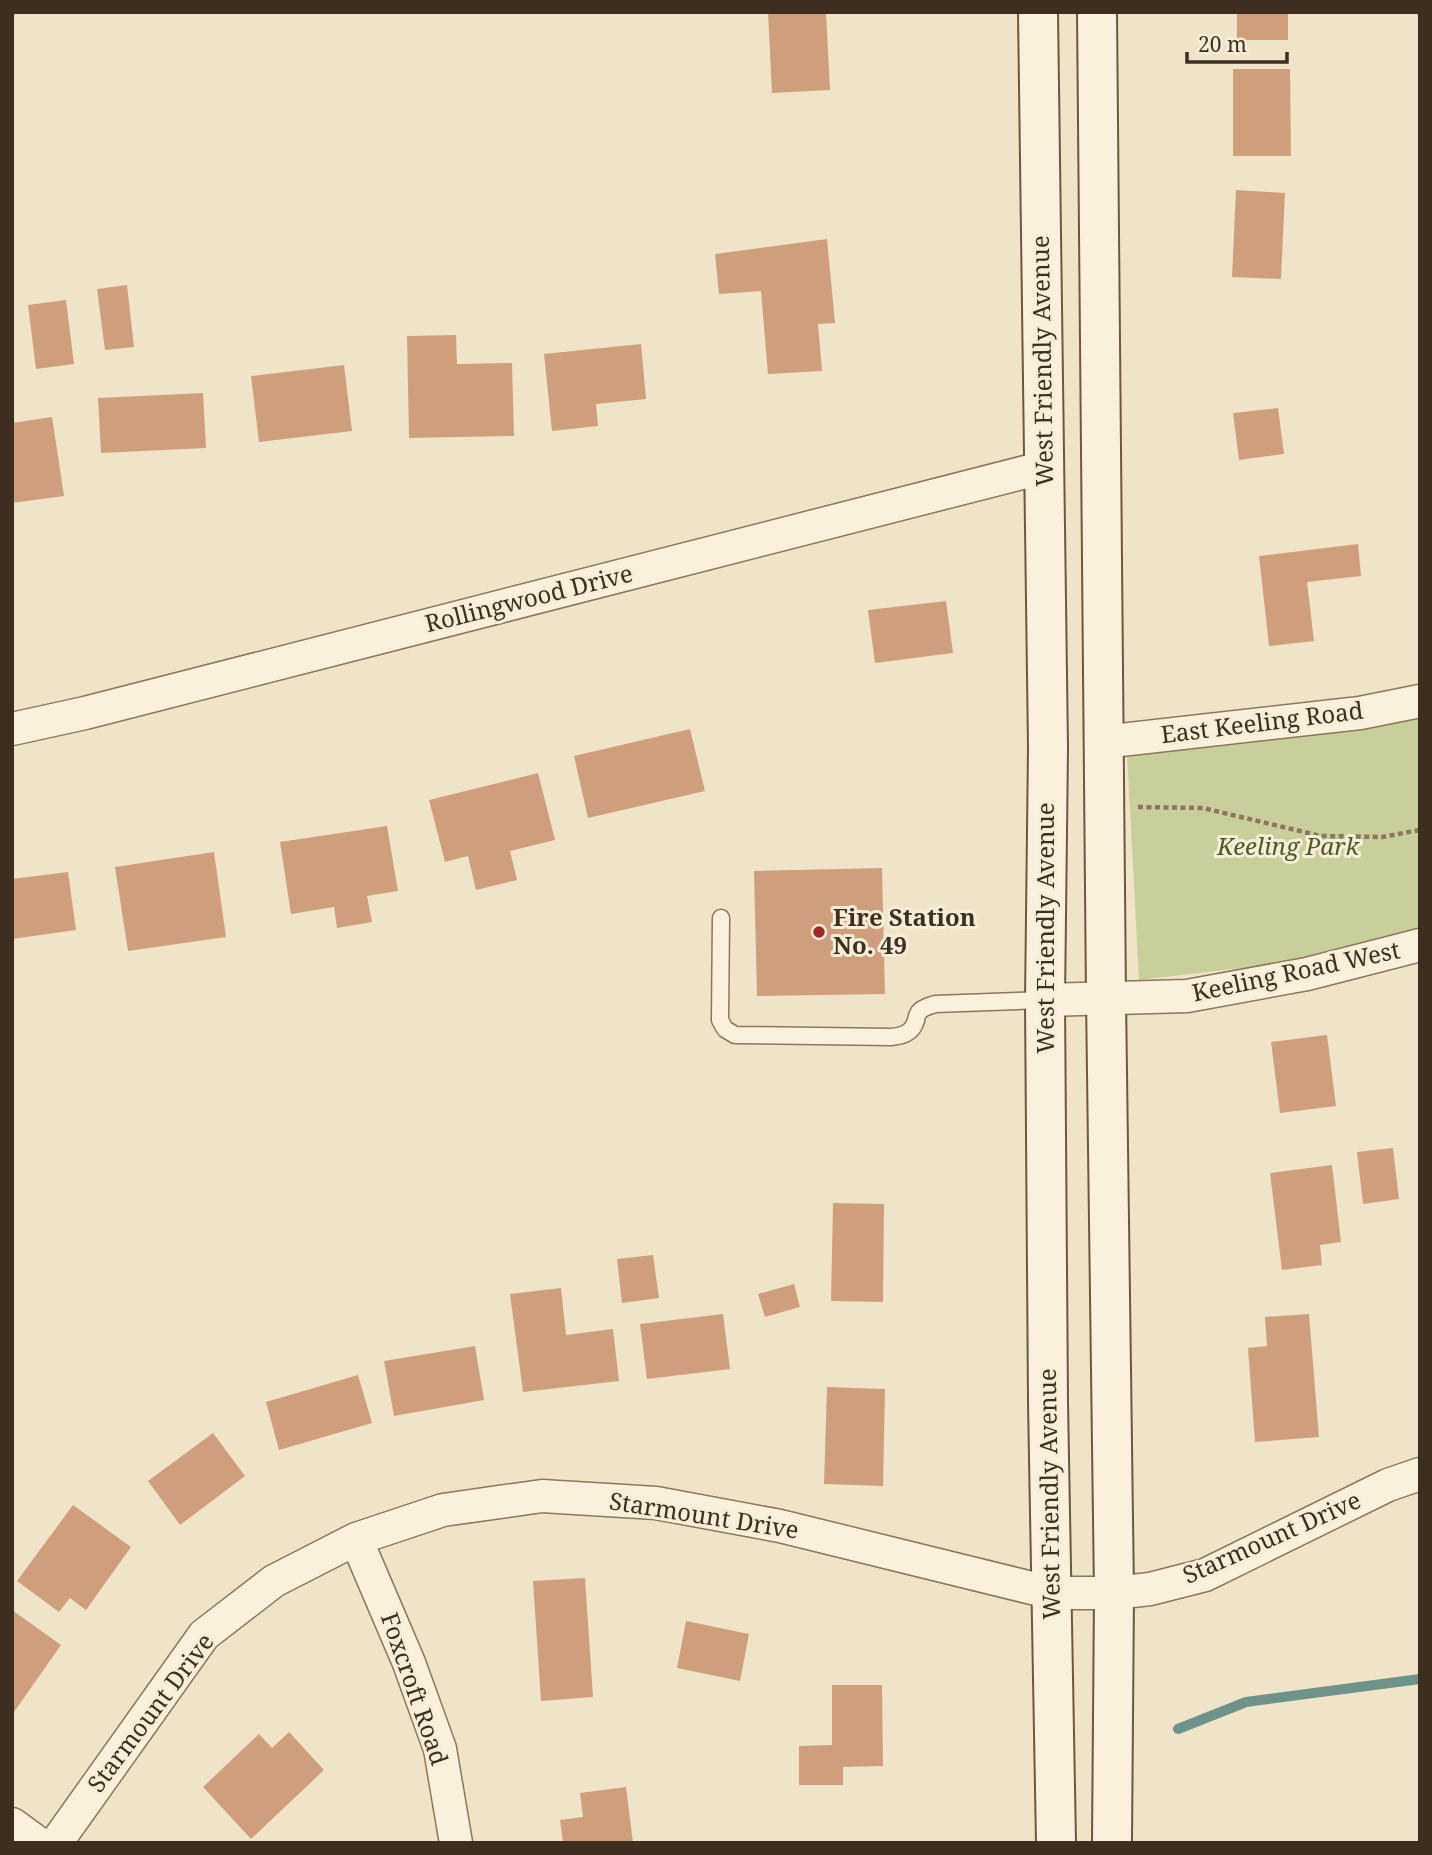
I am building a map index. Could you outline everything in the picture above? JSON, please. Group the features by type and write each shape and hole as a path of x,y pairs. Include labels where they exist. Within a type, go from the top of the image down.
{"main road":[{"name":"West Friendly Avenue","path":"1038,12 1048,748 1045,1000 1056,1843"},
{"path":"1097,12 1115,1708 1112,1843"}],"street":[{"name":"Rollingwood Drive","path":"12,729 1045,467"},
{"name":"East Keeling Road","path":"1104,742 1360,713 1420,701"},
{"name":"Keeling Road West","path":"1045,1000 1187,996 1307,974 1420,945"},
{"name":"Starmount Drive","path":"56,1843 204,1635 274,1581 356,1539 443,1510 542,1496 656,1503 780,1526 1052,1593 1114,1593 1150,1589 1205,1575 1388,1485 1420,1474"},
{"name":"Foxcroft Road","path":"356,1539 409,1663 440,1749 456,1843"},
{"path":"12,1824 38,1843"}],"lane":[{"path":"721,918 720,1020 725,1029 735,1035 891,1037 909,1031 915,1026 917,1014 935,1004 1045,1000"}],"path":[{"path":"1104,809 1203,808 1321,836 1382,836 1420,830"}],"green space":[{"name":"Keeling Park","path":"1420,712 1420,932 1311,960 1139,980 1127,754"}],"building":[{"path":"768,12 826,12 830,90 772,93"},
{"path":"1237,12 1288,12 1288,40 1237,40"},
{"path":"1233,69 1290,69 1291,156 1233,156"},
{"path":"1236,190 1285,193 1281,279 1232,277"},
{"path":"827,239 835,323 818,324 822,371 768,374 761,291 719,294 715,254"},
{"path":"127,285 134,347 105,350 97,289"},
{"path":"66,300 74,364 36,369 28,305"},
{"path":"456,335 457,364 512,363 514,436 409,438 407,336"},
{"path":"641,344 646,399 596,404 598,426 552,431 544,354"},
{"path":"344,365 352,431 259,442 251,376"},
{"path":"203,393 206,448 101,453 98,398"},
{"path":"1278,408 1284,454 1239,460 1233,413"},
{"path":"52,417 64,496 12,503 12,423"},
{"path":"1358,544 1361,576 1307,582 1314,641 1269,646 1259,556"},
{"path":"946,601 953,653 875,663 868,610"},
{"path":"690,729 705,791 588,818 574,756"},
{"path":"538,773 555,840 510,851 517,880 476,890 468,856 445,862 429,800"},
{"path":"387,826 398,891 367,896 372,922 337,928 334,907 291,914 280,842"},
{"path":"214,852 226,937 128,951 115,867"},
{"name":"Fire Station No. 49","path":"882,868 885,994 757,996 754,871"},
{"path":"68,872 76,930 12,939 12,879"},
{"path":"1327,1035 1336,1106 1280,1113 1271,1042"},
{"path":"1393,1148 1399,1199 1363,1204 1357,1152"},
{"path":"1332,1165 1341,1242 1320,1245 1322,1265 1282,1270 1270,1173"},
{"path":"833,1203 884,1204 883,1302 831,1301"},
{"path":"653,1255 659,1298 622,1303 617,1259"},
{"path":"794,1284 800,1307 765,1317 758,1294"},
{"path":"561,1288 566,1335 613,1329 619,1381 523,1392 510,1294"},
{"path":"723,1314 730,1369 647,1379 640,1324"},
{"path":"1309,1314 1319,1437 1255,1442 1248,1348 1267,1346 1265,1317"},
{"path":"475,1346 484,1400 394,1416 384,1361"},
{"path":"358,1375 372,1423 279,1450 266,1402"},
{"path":"827,1387 885,1389 883,1486 824,1484"},
{"path":"213,1433 245,1476 180,1525 148,1481"},
{"path":"73,1505 131,1547 86,1610 70,1598 59,1612 17,1581"},
{"path":"585,1578 593,1697 541,1701 533,1581"},
{"path":"12,1610 61,1645 12,1715"},
{"path":"686,1621 749,1634 740,1681 677,1668"},
{"path":"832,1685 882,1685 883,1766 843,1767 843,1785 799,1785 799,1746 832,1745"},
{"path":"289,1732 324,1770 251,1839 203,1787 259,1734 272,1748"},
{"path":"626,1787 633,1843 563,1843 560,1820 583,1817 580,1793"}],"waterway":[{"path":"1178,1729 1246,1702 1420,1679"}],"place":[{"name":"Fire Station No. 49","path":"819,932"}]}
